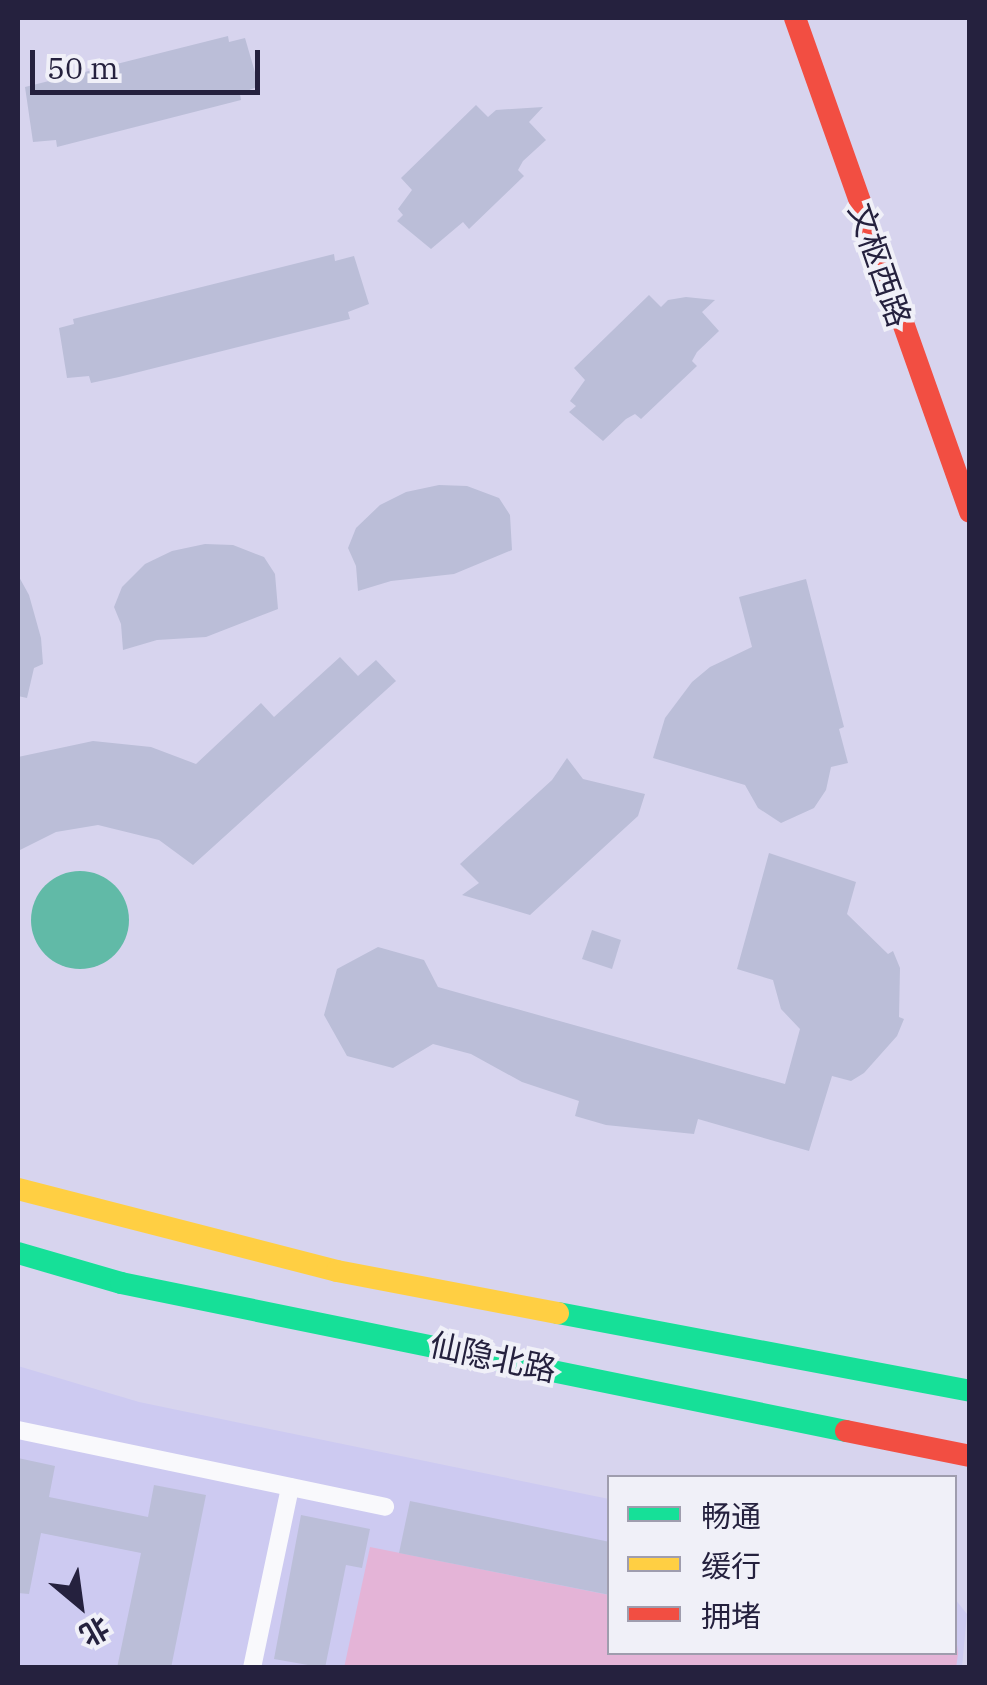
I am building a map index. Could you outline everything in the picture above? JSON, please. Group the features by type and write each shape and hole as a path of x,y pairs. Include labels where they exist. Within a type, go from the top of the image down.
{"main road":[{"name":"文枢西路","path":"796,18 886,285 970,512"},
{"name":"仙隐北路","path":"18,1189 337,1271 970,1392"},
{"name":"仙隐北路","path":"18,1253 122,1283 970,1456"}],"lane":[{"path":"18,1430 385,1507"},
{"path":"252,1668 290,1487"}],"shaded area":[{"path":"80,871 99,874 115,885 126,901 126,939 115,955 99,966 80,969 61,966 45,955 34,939 31,920 34,901 45,885 61,874"},
{"path":"18,1366 139,1402 607,1499 607,1655 957,1655 957,1602 967,1614 962,1667 18,1667"},
{"path":"370,1547 607,1595 607,1655 957,1655 957,1644 958,1654 956,1668 344,1668"}],"building":[{"path":"228,36 229,42 245,38 259,86 240,94 241,100 57,147 56,140 33,142 25,87"},
{"path":"476,105 488,117 496,110 543,107 529,122 546,140 523,161 518,170 524,176 469,229 463,222 431,249 397,221 403,215 398,209 412,190 401,178"},
{"path":"334,254 335,261 354,256 369,304 348,312 350,319 91,383 89,376 67,378 59,328 74,324 73,319"},
{"path":"649,295 661,307 668,300 686,297 715,300 702,312 719,331 697,352 692,361 697,366 641,419 635,414 626,419 603,441 569,412 576,406 570,401 585,380 574,368"},
{"path":"439,485 467,486 499,498 510,515 512,550 454,574 391,581 358,591 356,566 348,548 356,528 380,505 406,492"},
{"path":"205,544 233,545 264,557 275,574 278,609 206,637 157,640 123,650 121,624 114,607 122,587 145,564 172,551"},
{"path":"18,575 29,595 41,638 43,664 34,668 27,698 18,696"},
{"path":"806,579 844,727 839,729 848,763 831,767 826,790 814,808 781,823 758,808 745,785 653,758 665,718 692,682 710,667 752,647 739,597"},
{"path":"340,657 358,676 376,660 396,681 193,865 159,840 98,825 56,832 18,851 18,757 93,741 151,747 196,764 261,703 274,717"},
{"path":"567,758 583,779 645,794 638,816 530,915 462,895 479,883 460,864 552,780"},
{"path":"769,853 856,882 847,914 888,954 893,951 900,968 899,1017 904,1019 897,1036 864,1073 851,1081 832,1076 809,1151 698,1119 694,1134 606,1125 575,1116 579,1101 522,1082 471,1054 433,1044 393,1068 347,1056 324,1015 337,969 378,947 424,960 438,987 785,1084 800,1029 781,1009 773,980 737,969"},
{"path":"592,930 621,940 612,969 582,959"},
{"path":"18,1458 55,1466 49,1497 148,1517 154,1485 206,1495 171,1668 117,1668 141,1553 41,1533 29,1594 18,1593"},
{"path":"410,1501 607,1541 607,1594 399,1553"},
{"path":"301,1515 370,1529 362,1568 346,1565 325,1668 274,1659"}],"traffic: fast":[{"path":"18,1253 121,1283 846,1431"},
{"path":"558,1313 970,1391"}],"traffic: slow":[{"path":"18,1189 337,1271 558,1313"}],"traffic: jam":[{"path":"795,18 970,512"},
{"path":"846,1431 970,1456"}]}
